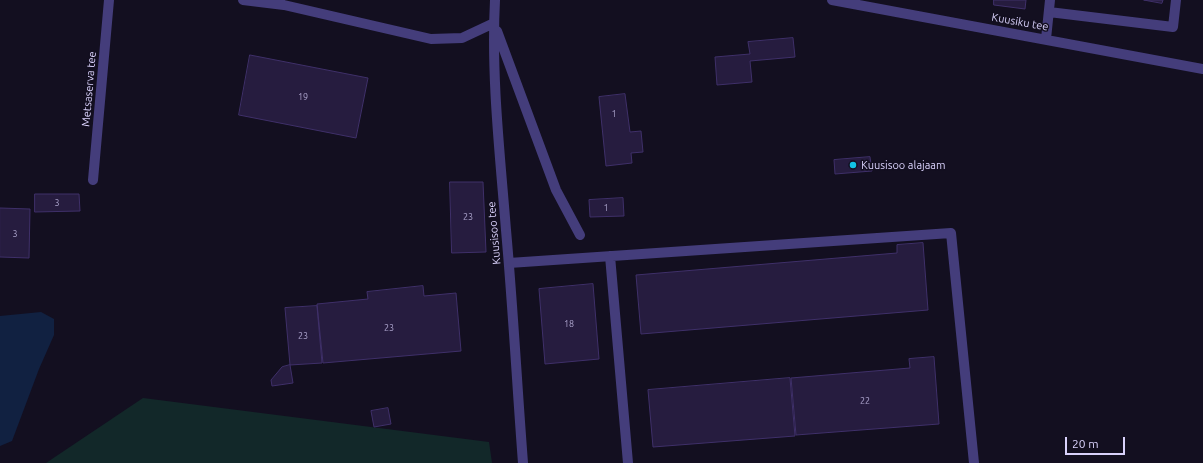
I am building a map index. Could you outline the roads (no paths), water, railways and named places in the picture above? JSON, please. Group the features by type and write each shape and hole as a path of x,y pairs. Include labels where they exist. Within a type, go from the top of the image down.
{"street":[{"name":"Metsaserva tee","path":"93,180 109,0"},
{"path":"243,0 284,5 431,39 462,38 494,23 556,190 580,235"},
{"name":"Kuusisoo tee","path":"495,0 494,23 496,100 523,463"},
{"name":"Kuusiku tee","path":"832,0 1203,69"},
{"path":"1046,39 1050,0"},
{"path":"1049,12 1173,27 1176,0"},
{"path":"509,263 951,233 974,463"},
{"path":"610,256 628,463"}],"water":[{"path":"41,312 54,319 54,335 39,369 12,441 0,446 0,316"}],"place":[{"name":"Kuusisoo alajaam","path":"853,165"}]}
